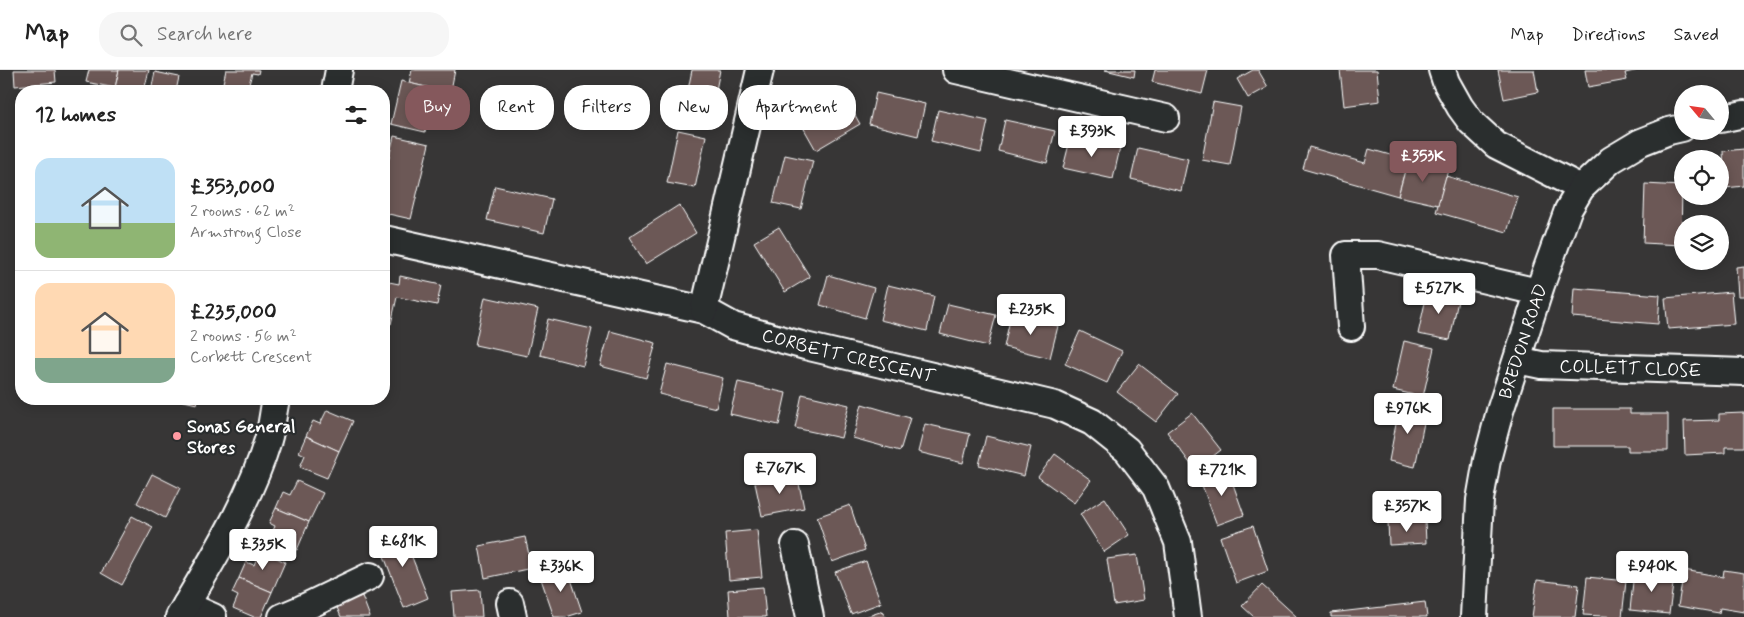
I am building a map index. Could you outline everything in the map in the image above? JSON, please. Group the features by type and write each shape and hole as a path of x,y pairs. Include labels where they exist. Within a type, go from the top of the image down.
{"street":[{"path":"336,85 339,70"},
{"path":"704,310 760,70"},
{"path":"956,70 1166,118"},
{"path":"1442,70 1455,99 1470,122 1496,145 1581,188"},
{"path":"1729,117 1744,114"},
{"name":"BREDON ROAD","path":"1474,617 1480,500 1486,460 1538,292 1568,210 1581,188 1611,160 1641,142 1674,130"},
{"name":"CORBETT CRESCENT","path":"390,240 704,310 733,326 806,346 1055,405 1092,422 1127,450 1156,488 1178,542 1188,617"},
{"path":"1351,327 1346,255 1378,255 1538,292"},
{"name":"COLLETT CLOSE","path":"1517,360 1541,365 1744,372"},
{"path":"213,617 183,611 239,512 256,475 268,438 275,405"},
{"path":"795,545 810,617"},
{"path":"295,615 370,576"}],"building":[{"path":"14,70 55,70 56,82 15,86"},
{"path":"89,70 119,70 116,85 100,85 86,82"},
{"path":"119,70 149,70 145,85 116,85"},
{"path":"226,70 259,70 258,74 252,73 249,85 223,83"},
{"path":"412,70 455,70 452,85 417,85 409,83"},
{"path":"692,70 720,70 717,85 689,85"},
{"path":"1105,70 1135,70 1134,77"},
{"path":"1155,70 1208,70 1202,94 1152,82"},
{"path":"1253,70 1258,70 1268,87 1248,98 1237,79"},
{"path":"1340,70 1377,70 1380,101 1344,106"},
{"path":"1498,70 1534,70 1538,92 1504,99"},
{"path":"1585,70 1639,70 1625,73 1627,80 1588,87"},
{"path":"155,72 179,77 177,85 152,85"},
{"path":"401,81 418,85 405,85 405,127 391,124"},
{"path":"876,93 925,104 918,136 869,124"},
{"path":"1213,102 1241,107 1230,165 1202,160"},
{"path":"938,110 988,121 981,153 931,141"},
{"path":"856,117 860,124 856,126"},
{"path":"1005,120 1055,131 1047,163 998,151"},
{"path":"678,130 706,136 695,188 667,183"},
{"path":"805,130 850,130 816,150"},
{"path":"394,136 429,144 411,219 390,214 390,153"},
{"path":"1071,136 1120,148 1113,179 1063,168"},
{"path":"1309,147 1365,163 1369,149 1408,160 1398,196 1303,169"},
{"path":"1138,148 1188,159 1181,191 1131,179"},
{"path":"1744,149 1744,186 1729,188 1729,150"},
{"path":"785,155 813,161 801,209 773,203"},
{"path":"1408,160 1448,170 1438,205 1398,196"},
{"path":"1446,176 1518,197 1507,232 1436,212"},
{"path":"1645,184 1674,186 1674,205 1682,205 1682,215 1674,215 1674,245 1643,243"},
{"path":"495,186 552,199 544,233 487,220"},
{"path":"679,205 696,233 646,264 629,237"},
{"path":"779,227 810,277 785,292 754,242"},
{"path":"1744,266 1744,296 1738,296 1736,267"},
{"path":"828,275 874,288 865,318 820,305"},
{"path":"400,276 441,285 437,305 397,297 390,324 390,282 399,284"},
{"path":"888,285 934,296 927,331 880,320"},
{"path":"1574,288 1660,295 1658,324 1572,317"},
{"path":"1428,289 1459,295 1450,340 1418,334"},
{"path":"1731,292 1734,324 1668,329 1665,298"},
{"path":"485,297 538,309 527,356 475,345"},
{"path":"948,304 996,315 988,346 940,334"},
{"path":"1011,315 1058,326 1050,358 1004,347"},
{"path":"548,319 592,329 583,366 540,355"},
{"path":"610,331 656,343 646,378 600,366"},
{"path":"1080,331 1122,351 1107,383 1065,364"},
{"path":"1404,341 1434,348 1423,397 1393,390"},
{"path":"667,364 723,378 716,408 659,394"},
{"path":"1139,364 1178,394 1156,422 1117,392"},
{"path":"738,382 786,393 779,425 730,414"},
{"path":"802,394 849,405 841,438 795,428"},
{"path":"1400,403 1427,408 1415,467 1389,461"},
{"path":"862,404 910,418 900,451 853,438"},
{"path":"1553,409 1630,409 1630,414 1668,414 1668,451 1628,451 1628,446 1553,446"},
{"path":"327,410 353,421 339,451 306,436 313,421 320,424"},
{"path":"1192,413 1221,450 1195,470 1167,432"},
{"path":"1744,413 1744,447 1725,447 1725,453 1685,455 1684,421 1719,420 1719,414"},
{"path":"925,424 970,434 963,463 918,452"},
{"path":"306,436 339,451 327,478 300,467 305,455 299,452"},
{"path":"986,436 1031,447 1024,476 979,465"},
{"path":"1055,454 1091,480 1074,503 1038,477"},
{"path":"1228,470 1244,515 1217,525 1200,480"},
{"path":"152,474 180,488 165,518 137,503"},
{"path":"797,474 804,508 762,516 755,483"},
{"path":"297,481 323,493 309,522 276,508 283,492 290,495"},
{"path":"1105,498 1129,535 1104,552 1080,514"},
{"path":"850,505 865,550 832,562 817,517"},
{"path":"276,508 309,522 297,550 270,538 275,526 269,523"},
{"path":"132,516 153,527 122,585 101,573"},
{"path":"1425,521 1426,543 1389,545 1388,522"},
{"path":"1253,526 1268,571 1236,583 1220,537"},
{"path":"401,529 428,598 404,608 377,538"},
{"path":"757,530 762,577 729,580 725,533"},
{"path":"525,537 532,568 485,578 479,546"},
{"path":"260,550 285,562 272,592 239,578 246,562 254,565"},
{"path":"1137,555 1144,600 1114,605 1107,559"},
{"path":"866,561 881,603 851,614 835,572"},
{"path":"567,567 582,612 566,617 554,617 540,576"},
{"path":"1684,570 1723,577 1724,570 1744,573 1744,612 1720,608 1719,613 1678,606"},
{"path":"1634,572 1674,577 1669,614 1630,610"},
{"path":"1587,577 1626,581 1622,617 1583,615"},
{"path":"239,578 272,592 261,617 254,617 233,608 238,596 232,593"},
{"path":"1537,580 1579,585 1575,617 1532,617"},
{"path":"1262,585 1297,617 1254,617 1242,606"},
{"path":"763,587 766,617 730,617 728,590"},
{"path":"480,590 482,617 454,617 452,592"},
{"path":"362,596 370,617 341,617 336,605"},
{"path":"1425,602 1427,617 1331,617 1331,613"},
{"path":"883,611 885,617 865,617"}],"place":[{"name":"Sonas General Stores","path":"177,436"}]}
